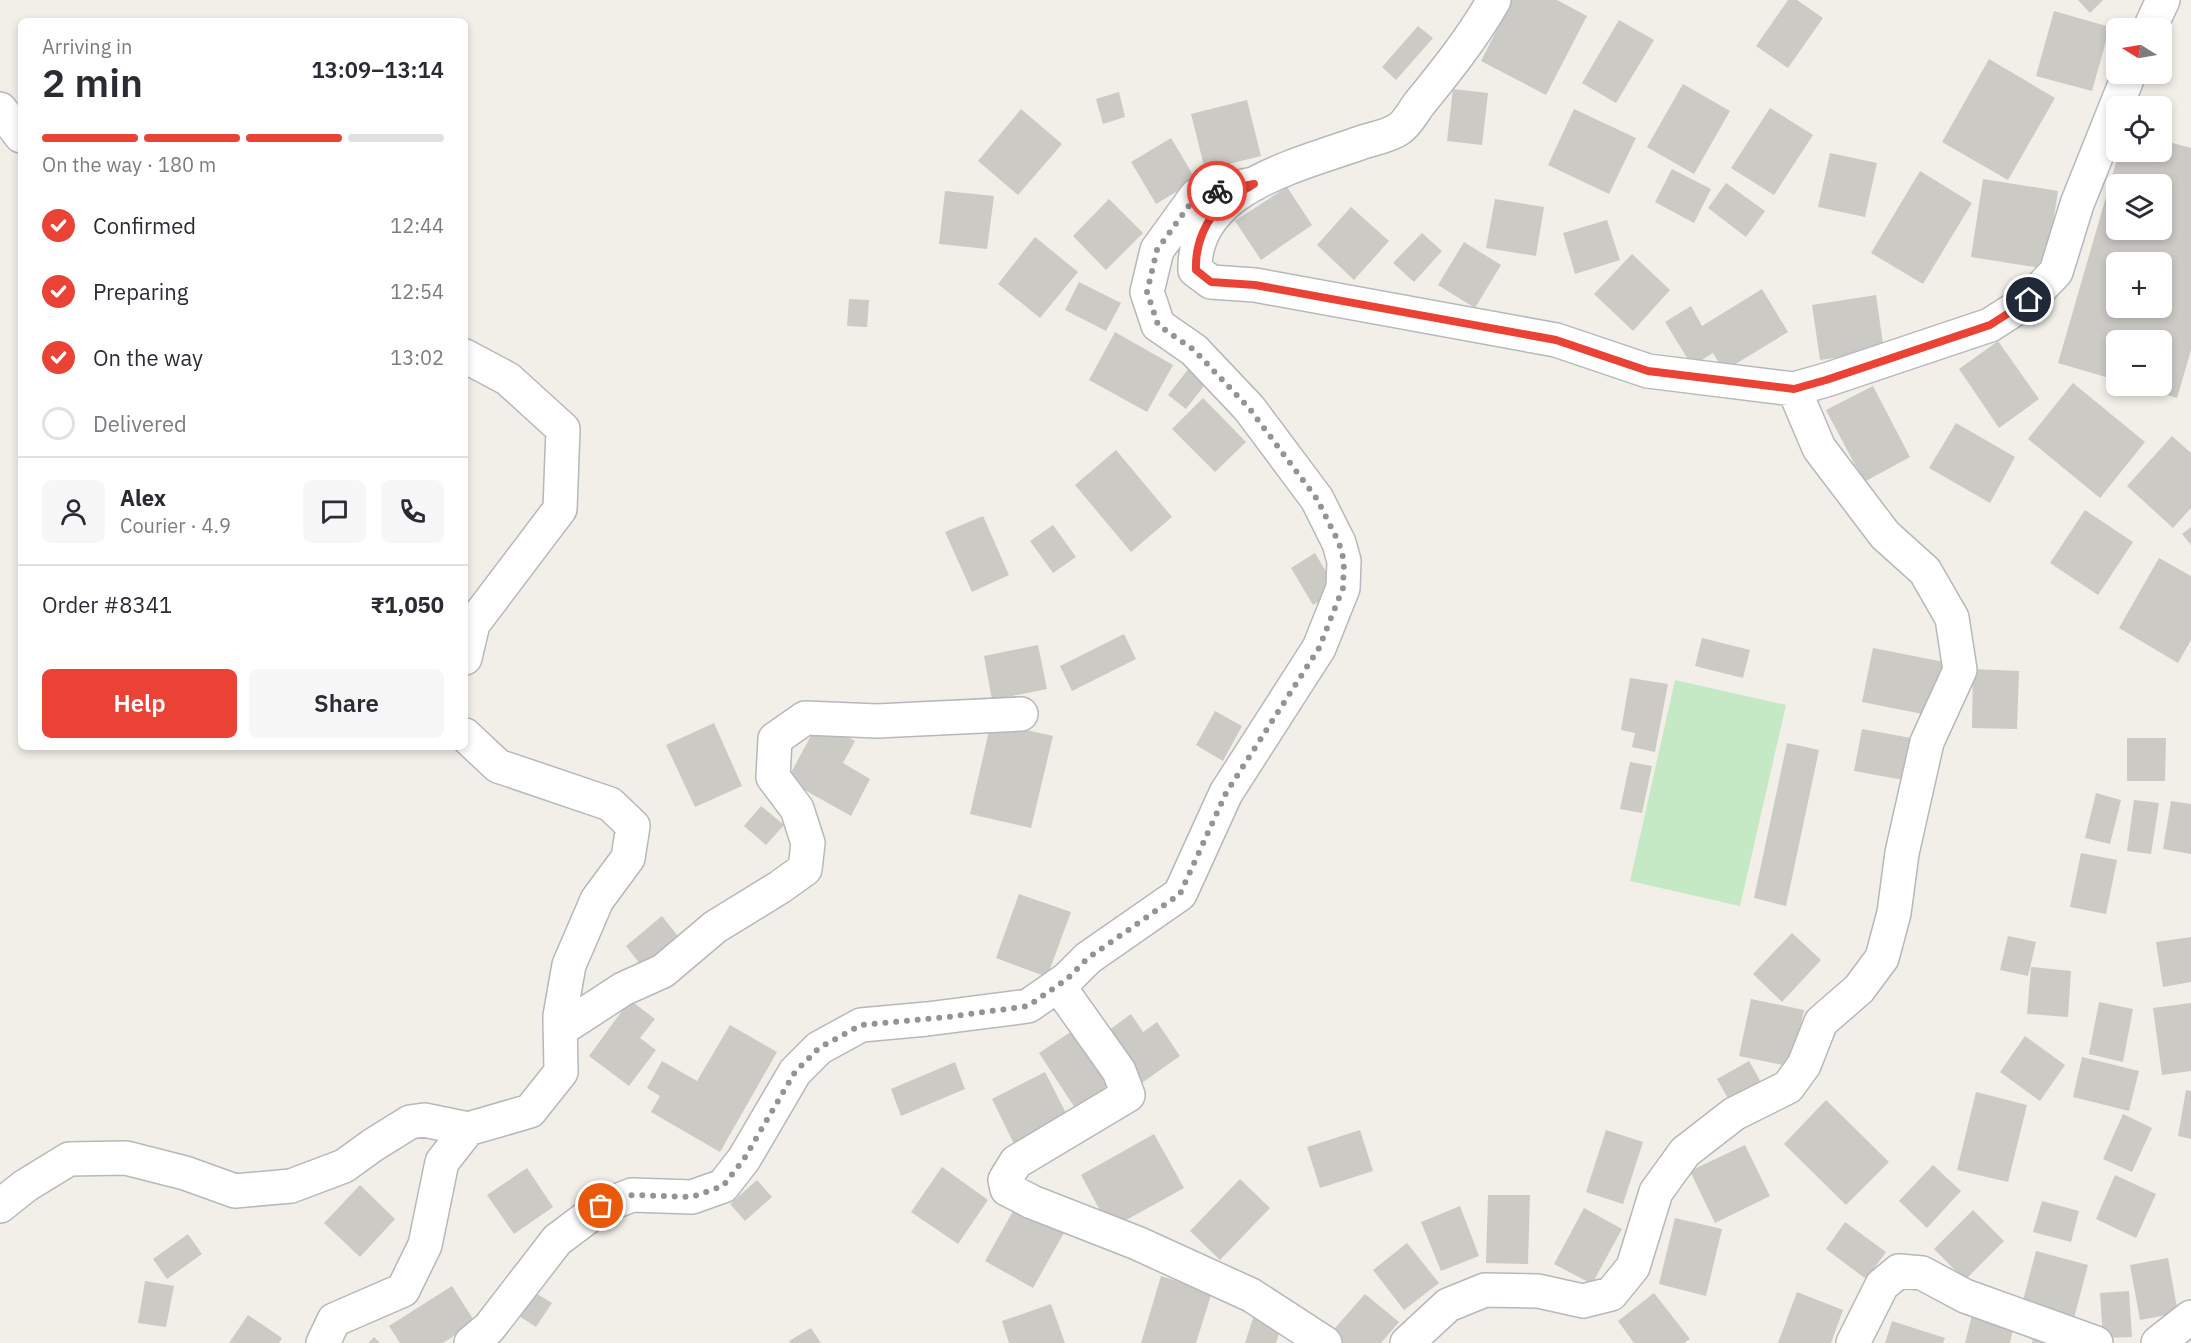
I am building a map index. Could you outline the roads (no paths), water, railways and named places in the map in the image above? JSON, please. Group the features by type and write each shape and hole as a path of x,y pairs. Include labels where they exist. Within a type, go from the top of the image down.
{"street":[{"path":"1494,0 1449,68 1399,129 1274,174 1225,203 1204,228 1195,254 1196,270 1211,282 1255,285 1556,340 1648,371 1794,389 1990,325 2029,300 2056,272 2077,204 2125,84"},
{"path":"2155,18 2163,0"},
{"path":"0,109 18,132"},
{"path":"471,1343 489,1328 557,1240 601,1206 632,1195 692,1197 723,1186 744,1159 795,1072 819,1048 861,1025 948,1017 1028,1006 1058,985 1088,958 1180,894 1226,793 1319,648 1343,588 1344,561 1339,543 1317,499 1249,408 1194,350 1158,325 1147,292 1157,250 1196,196 1254,184"},
{"path":"468,358 508,379 563,429 560,509 473,624 468,645"},
{"path":"1407,1343 1448,1305 1485,1290 1538,1291 1583,1301 1611,1294 1633,1267 1656,1192 1685,1152 1734,1114 1788,1087 1804,1065 1821,1022 1859,989 1882,958 1894,913 1902,853 1927,742 1960,670 1952,618 1925,572 1885,535 1819,448 1794,389"},
{"path":"560,1030 623,989 663,971 715,927 805,869 808,843 797,809 773,777 775,739 805,718 877,721 1021,714"},
{"path":"0,1206 26,1186 69,1159 126,1158 185,1173 235,1191 291,1186 344,1166 410,1122 424,1120 468,1129 530,1111 561,1072 560,1016 569,964 597,900 628,858 633,825 610,804 498,766 468,738"},
{"path":"1058,985 1119,1071 1128,1095 1016,1162 1005,1180 1007,1189 1032,1202 1137,1243 1251,1295 1325,1343"},
{"path":"323,1343 334,1320 403,1290 425,1245 442,1162 468,1129"},
{"path":"1853,1343 1882,1285 1899,1271 1922,1273 1965,1296 2096,1343"},
{"path":"2158,1343 2191,1317"}]}
